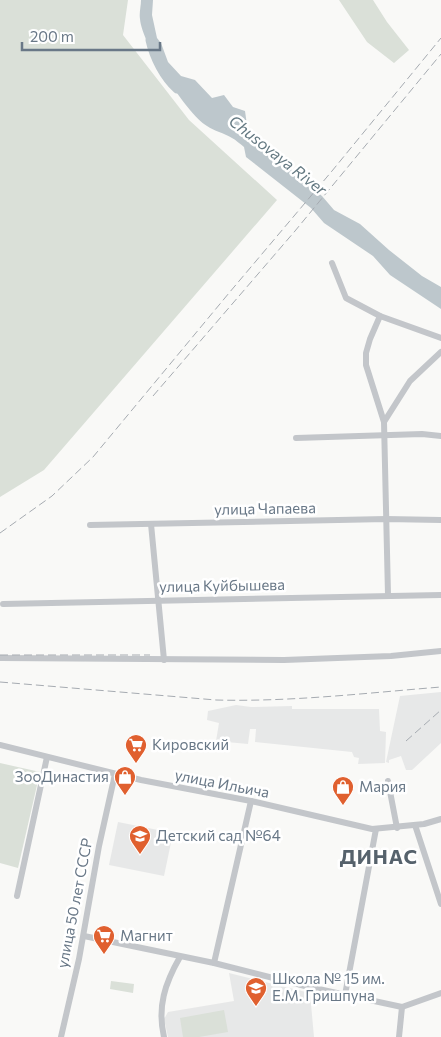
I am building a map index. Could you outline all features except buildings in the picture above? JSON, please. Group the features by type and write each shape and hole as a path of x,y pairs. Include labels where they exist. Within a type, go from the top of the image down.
{"street":[{"path":"332,263 346,298 380,316 441,338"},
{"path":"380,316 370,339 366,353 366,365 384,422 386,436 388,596"},
{"path":"384,422 410,382 441,352"},
{"path":"296,438 422,434 441,436"},
{"name":"улица Чапаева","path":"90,525 386,519 441,520"},
{"path":"151,524 164,660"},
{"name":"улица Куйбышева","path":"4,604 441,595"},
{"path":"0,658 325,659 441,651"},
{"name":"улица Ильича","path":"0,745 115,774 376,829 397,828 441,819"},
{"path":"17,896 47,757"},
{"name":"улица 50 лет СССР","path":"61,1037 84,936 99,846 115,774"},
{"path":"388,781 397,828"},
{"path":"214,963 251,802"},
{"path":"415,825 441,904"},
{"path":"345,995 376,829"},
{"path":"84,936 214,963 345,995 402,1006 441,993"},
{"path":"164,1037 161,1013 168,978 180,957"},
{"path":"399,1037 402,1006"}],"shaded area":[{"path":"0,0 128,0 123,35 189,120 277,200 44,470 0,497"},
{"path":"141,0 153,0 152,15 157,38 161,43 168,62 181,76 195,80 212,98 224,95 233,107 245,111 248,132 322,196 334,210 360,224 422,276 441,287 441,309 390,275 373,256 324,223 311,208 246,157 244,147 229,136 210,128 198,119 166,77 148,44 140,19"},
{"path":"339,0 373,0 409,50 394,63 367,42"},
{"path":"441,692 441,743 412,770 406,770 401,756 389,760 389,763 386,762 400,696"},
{"path":"236,705 251,707 292,706 292,709 379,709 380,731 386,732 385,763 358,764 359,758 354,757 352,752 255,742 256,729 250,729 248,744 216,741 219,723 207,720 208,711"},
{"path":"0,763 40,772 18,868 0,863"},
{"name":"Детский сад №64","path":"118,822 173,833 164,876 109,865"},
{"name":"Школа № 15 им. Е.М. Гришпуна","path":"229,973 310,993 314,1037 168,1037 164,1019 168,1012 234,1001"},
{"path":"111,981 134,984 133,993 110,989"},
{"path":"224,1010 228,1032 199,1037 183,1037 180,1018"}],"waterway":[{"name":"Chusovaya River","path":"150,40 160,67 177,89"}],"railway":[{"path":"0,533 52,496 93,457 441,38"},
{"path":"153,396 295,231 441,54"},
{"path":"0,655 150,655"},
{"path":"0,682 216,700 300,698 441,687"},
{"path":"406,741 441,710"}],"place":[{"name":"Кировский","path":"136,764"},
{"name":"ЗооДинастия","path":"125,796"},
{"name":"Мария","path":"343,806"},
{"name":"Детский сад №64","path":"140,855"},
{"name":"Магнит","path":"104,955"},
{"name":"Школа № 15 им. Е.М. Гришпуна","path":"256,1007"}],"district":[{"name":"ДИНАС","path":"379,857"}]}
